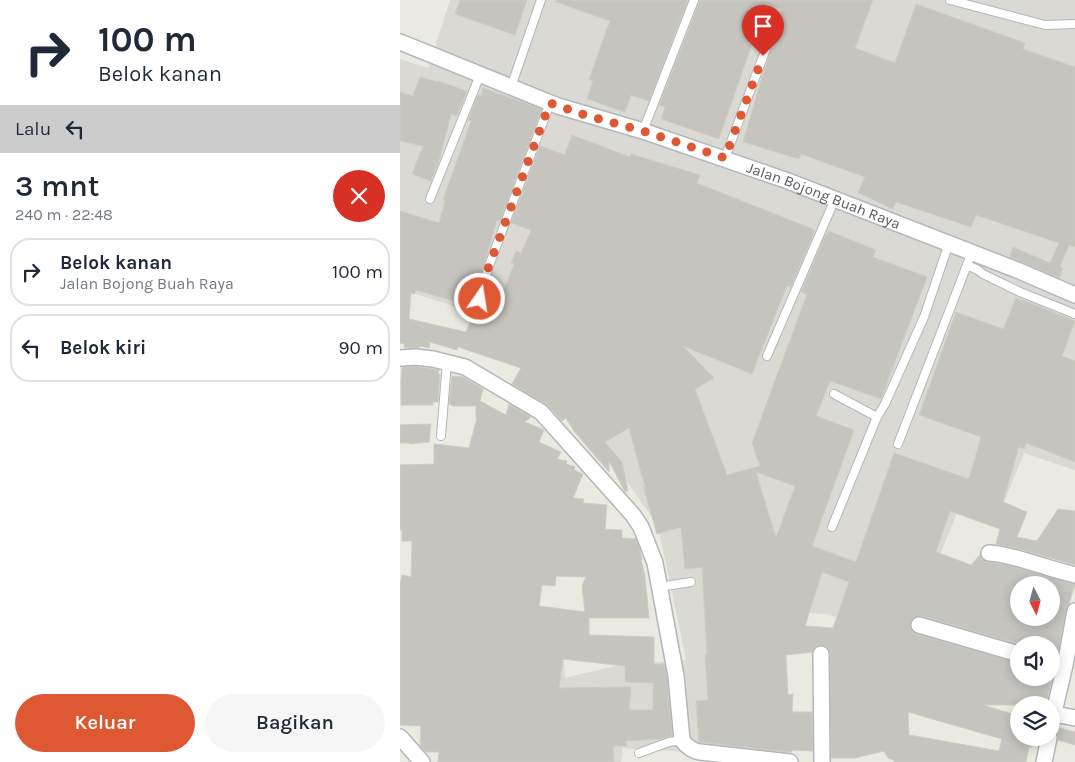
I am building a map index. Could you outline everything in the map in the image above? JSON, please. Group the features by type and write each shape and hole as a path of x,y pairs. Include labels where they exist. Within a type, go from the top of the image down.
{"street":[{"name":"Jalan Bojong Buah Raya","path":"400,42 550,103 725,158 835,199 949,243 969,258 1017,270 1075,295"},
{"path":"400,358 415,357 465,367 541,412 633,515 641,527 655,563 676,676 682,740 686,746 696,751 726,758 790,762"},
{"path":"989,553 1014,557 1075,575"},
{"path":"1057,696 1075,611"},
{"path":"919,625 1010,651"},
{"path":"821,654 822,762"},
{"path":"1060,719 1075,718"},
{"path":"400,737 422,762"},
{"path":"1044,762 1047,746"}],"lane":[{"path":"511,87 541,0"},
{"path":"643,131 694,0"},
{"path":"950,0 1045,25 1075,24"},
{"path":"725,158 770,38"},
{"path":"430,199 480,75"},
{"path":"478,304 486,274 550,103"},
{"path":"767,356 835,199"},
{"path":"832,527 877,417 885,404 924,317 949,243"},
{"path":"969,258 983,274 1020,292 1075,314"},
{"path":"898,444 969,258"},
{"path":"441,436 447,362"},
{"path":"834,394 877,417"},
{"path":"659,586 691,582"},
{"path":"639,753 669,742 682,740"}],"shaded area":[{"path":"450,0 1075,0 1075,470 1024,453 998,517 959,508 894,668 857,625 827,614 781,612 787,758 623,748 621,762 438,762 454,612 562,630 565,678 619,665 686,660 658,525 573,407 603,353 400,289 400,59 428,68"}],"building":[{"path":"460,0 527,0 515,35 455,14"},
{"path":"556,0 688,0 649,101 631,95 625,112 587,99 593,81 589,79 610,21 556,2"},
{"path":"700,0 873,0 855,48 895,63 916,4 1025,43 1023,49 1075,67 1075,247 1069,245 1060,267 1063,268 1059,278 1010,257 1013,247 1050,263 1059,243 976,215 971,227 896,202 893,209 858,193 865,177 801,154 799,159 743,142 764,70 775,40 774,35 782,9 766,4 719,139 661,119 665,107 659,105"},
{"path":"420,77 467,91 457,116 451,114 439,161 431,181 412,174 423,146 400,141 400,92 413,96"},
{"path":"483,88 542,109 500,221 497,220 472,306 416,290 414,294 411,293 409,319 466,332 473,314 492,320 514,264 511,263 516,251 521,253 531,230 511,223 540,146 565,155 572,135 630,157 631,154 700,175 697,183 815,230 791,287 787,286 752,374 683,346 714,378 695,389 727,475 760,466 752,443 807,294 801,292 829,231 876,250 873,257 927,277 881,399 830,381 816,416 854,430 812,546 856,562 894,453 969,479 981,437 919,415 956,312 1003,329 1016,298 1075,321 1062,356 1075,361 1075,462 1026,443 1024,449 1019,447 1003,502 1027,512 1017,537 1037,541 1058,509 1075,511 1075,565 996,544 1000,529 950,511 936,552 971,565 980,555 983,560 988,562 1008,565 1047,576 1010,576 1010,626 1060,626 1060,580 1075,584 1066,609 1060,642 1060,636 1010,636 1010,642 922,616 913,618 910,623 912,631 916,634 1010,660 1010,686 1050,686 1048,696 1010,696 1010,705 983,705 1010,713 1010,746 1032,746 1029,747 1026,762 894,762 894,760 888,758 884,751 855,758 831,758 830,654 829,649 821,645 816,646 812,652 786,655 788,695 793,694 792,712 812,712 813,751 792,750 792,752 699,742 696,701 708,700 702,567 685,569 681,527 657,534 629,428 605,442 622,462 628,491 625,492 609,461 609,472 574,431 566,418 562,421 546,404 512,384 521,368 458,347 457,350 430,342 429,348 419,346 419,348 404,348 405,344 400,343 400,211 439,223 445,201 443,200 471,121 468,120 478,95 481,96","holes":["756,472 795,486 776,538","822,572 849,582 833,628 805,626","908,712 1002,739 999,751 909,735"]},
{"path":"415,366 439,370 438,402 433,402 433,405 401,405 402,367"},
{"path":"452,376 463,377 483,389 480,401 506,415 509,404 531,417 525,422 544,430 539,442 561,452 557,459 567,461 566,464 575,467 574,470 583,474 573,498 584,499 583,503 607,505 605,529 622,530 622,538 636,539 645,577 649,618 589,618 589,635 654,637 654,664 664,664 667,677 672,736 660,739 626,741 626,746 613,746 614,762 438,762 439,752 426,752 420,746 421,726 400,725 400,584 402,575 411,577 412,541 402,541 402,530 400,530 400,465 434,464 434,444 469,448 477,418 476,406 453,406 449,404","holes":["556,576 586,577 582,586 585,612 539,606 542,585 555,586","563,659 625,666 625,682 653,683 653,710 629,710 631,687 559,688"]},
{"path":"431,424 429,442 400,443 400,425"},
{"path":"1060,728 1075,732 1075,745 1060,741"}],"route":[{"path":"480,299 486,274 550,103 725,158 763,56"}]}
